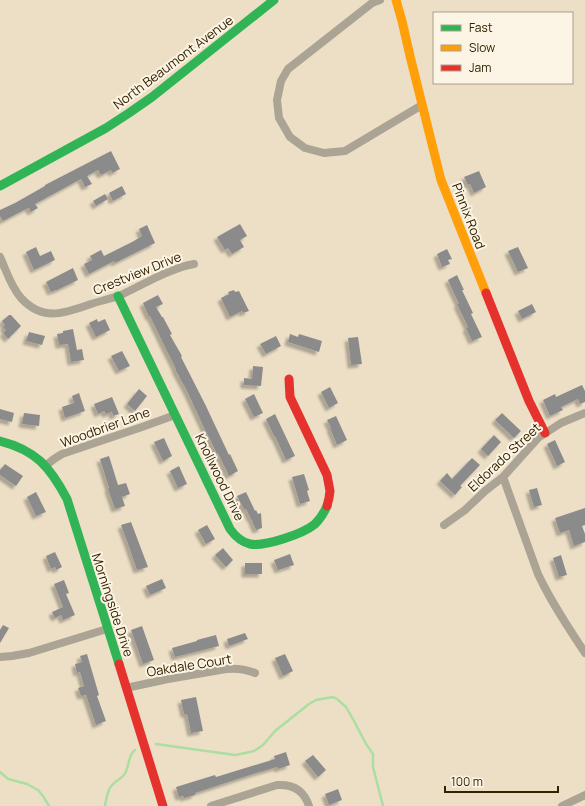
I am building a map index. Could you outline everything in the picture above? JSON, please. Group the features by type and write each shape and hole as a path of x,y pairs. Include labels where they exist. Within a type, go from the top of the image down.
{"street":[{"name":"North Beaumont Avenue","path":"0,186 106,128 129,113 152,97 274,0"},
{"path":"380,0 372,3 288,68 281,81 277,100 279,118 290,137 305,148 324,153 345,151 422,105"},
{"name":"Pinnix Road","path":"396,0 404,25 433,153 449,202 526,395 545,433"},
{"name":"Crestview Drive","path":"0,257 19,297 33,308 50,314 68,312 118,296 178,267 194,264"},
{"name":"Knollwood Drive","path":"118,296 230,529 240,540 254,545 264,544 307,529 315,524 321,517 329,501 330,488 327,475 290,397 289,379"},
{"name":"Eldorado Street","path":"444,525 465,510 485,491 503,477 538,438 561,423 585,413"},
{"name":"Woodbrier Lane","path":"45,466 62,454 175,415"},
{"name":"Morningside Drive","path":"0,441 16,445 34,455 58,482 67,499 163,806"},
{"path":"503,477 544,587 562,619 585,653"},
{"path":"0,657 29,653 107,629"},
{"name":"Oakdale Court","path":"126,688 226,669 246,669 255,672"},
{"path":"210,806 276,785 284,784 297,788 302,793 309,806"},
{"path":"562,806 585,795"}],"building":[{"path":"111,151 120,169 112,173 111,170 101,175 98,170 87,176 92,184 85,187 81,179 35,204 38,208 31,212 29,208 3,221 0,216 0,210"},
{"path":"479,171 486,187 474,193 470,184 468,185 464,177"},
{"path":"122,186 126,194 113,201 109,193"},
{"path":"105,194 108,199 96,206 93,201"},
{"path":"240,224 247,236 240,240 244,247 232,254 228,248 225,250 217,237"},
{"path":"147,225 155,243 89,274 84,264 92,260 90,256 101,250 104,256 134,241 142,236 139,229"},
{"path":"36,247 40,256 51,251 55,260 34,270 26,252"},
{"path":"518,247 528,268 518,272 508,251"},
{"path":"447,249 452,259 448,260 450,264 442,267 437,254"},
{"path":"73,268 78,280 51,292 46,282"},
{"path":"457,275 464,290 462,290 473,313 471,314 482,337 472,341 466,328 468,327 457,304 459,304 448,280"},
{"path":"234,290 235,292 239,291 249,311 243,313 242,311 230,317 221,298 229,294 228,292"},
{"path":"158,295 163,304 156,307 172,334 170,335 182,356 181,357 238,471 229,476 143,303"},
{"path":"532,304 536,312 522,319 518,311"},
{"path":"11,315 21,326 8,339 3,333 6,330 3,327 5,325 2,321"},
{"path":"97,319 98,322 105,319 110,330 96,337 89,323"},
{"path":"73,329 77,350 82,349 84,360 71,362 68,344 59,345 57,334"},
{"path":"29,332 45,336 42,345 26,341"},
{"path":"290,334 298,337 299,334 322,341 319,352 288,342"},
{"path":"276,336 281,346 266,354 260,344"},
{"path":"358,337 362,364 351,365 348,338"},
{"path":"122,351 130,366 119,371 111,356"},
{"path":"253,366 263,367 261,386 244,385 244,378 252,379"},
{"path":"582,385 585,391 585,402 580,404 578,399 561,407 563,410 550,416 543,400 555,394 556,397"},
{"path":"330,387 338,403 329,408 321,392"},
{"path":"139,389 147,396 135,411 127,404"},
{"path":"79,393 85,411 65,418 62,407 74,403 72,396"},
{"path":"254,394 263,413 254,417 245,399"},
{"path":"112,397 119,414 113,416 112,412 106,414 104,411 98,414 94,404"},
{"path":"0,409 14,413 12,422 0,419"},
{"path":"24,413 40,415 39,426 22,424"},
{"path":"502,413 521,431 514,438 495,420"},
{"path":"275,414 295,456 286,460 266,419"},
{"path":"336,416 347,440 337,445 327,420"},
{"path":"494,435 501,442 488,456 481,449"},
{"path":"164,438 172,456 163,461 154,442"},
{"path":"555,440 565,462 557,466 547,444"},
{"path":"109,456 118,485 126,483 130,494 122,497 125,506 115,509 100,459"},
{"path":"472,458 480,465 460,486 462,487 455,495 440,481 447,473 452,479"},
{"path":"5,464 23,476 16,486 0,475 0,470"},
{"path":"179,466 187,484 178,488 170,471"},
{"path":"304,474 309,490 307,491 310,501 300,504 292,477"},
{"path":"537,488 542,505 534,507 529,490"},
{"path":"36,492 46,512 36,516 27,497"},
{"path":"246,492 255,511 256,510 258,514 261,513 262,528 256,530 253,521 237,496"},
{"path":"585,508 585,525 582,526 585,534 585,542 574,546 569,530 560,533 555,518"},
{"path":"131,522 148,567 137,570 121,525"},
{"path":"207,525 215,539 206,544 198,530"},
{"path":"223,548 233,560 226,567 215,555"},
{"path":"55,552 62,567 56,570 55,567 51,569 46,556"},
{"path":"290,554 294,565 278,570 274,560"},
{"path":"561,555 567,575 559,577 553,558"},
{"path":"245,563 262,563 262,574 245,574"},
{"path":"162,579 166,588 150,595 146,586"},
{"path":"64,580 69,593 66,594 75,615 63,620 61,615 55,618 52,612 63,607 54,584"},
{"path":"3,625 9,628 0,643 0,630"},
{"path":"142,626 154,660 143,664 131,630"},
{"path":"245,633 248,639 229,646 227,639"},
{"path":"216,635 219,646 175,657 172,648"},
{"path":"87,654 99,695 97,696 106,721 96,725 86,695 81,696 78,688 84,686 80,672 77,673 75,664 82,662 80,656"},
{"path":"285,654 293,671 283,676 275,658"},
{"path":"196,697 203,731 191,733 187,714 184,714 181,700"},
{"path":"286,752 290,765 253,774 195,793 195,795 184,798 183,796 179,797 176,787 215,775 216,777 275,759 274,756"},
{"path":"313,755 326,770 318,777 305,761"},
{"path":"338,789 342,800 329,805 325,794"}],"waterway":[{"path":"156,744 235,755 254,751 263,745 275,731 309,704 316,700 333,697 346,707 373,754 373,767 383,806"},
{"path":"105,806 107,794 110,788 126,772 132,752 135,750"},
{"path":"0,772 8,779 27,784 38,790 49,806"}],"traffic: fast":[{"path":"0,186 106,128 129,113 152,97 274,0"},
{"path":"118,296 230,529 236,536 250,544 264,544 293,536 315,524 322,516 327,506"},
{"path":"0,441 23,449 41,461 48,469 67,499 119,664"}],"traffic: slow":[{"path":"396,0 441,180 486,293"}],"traffic: jam":[{"path":"486,293 529,401 545,433"},
{"path":"289,379 290,397 327,475 330,491 327,506"},
{"path":"119,664 163,806"}]}
